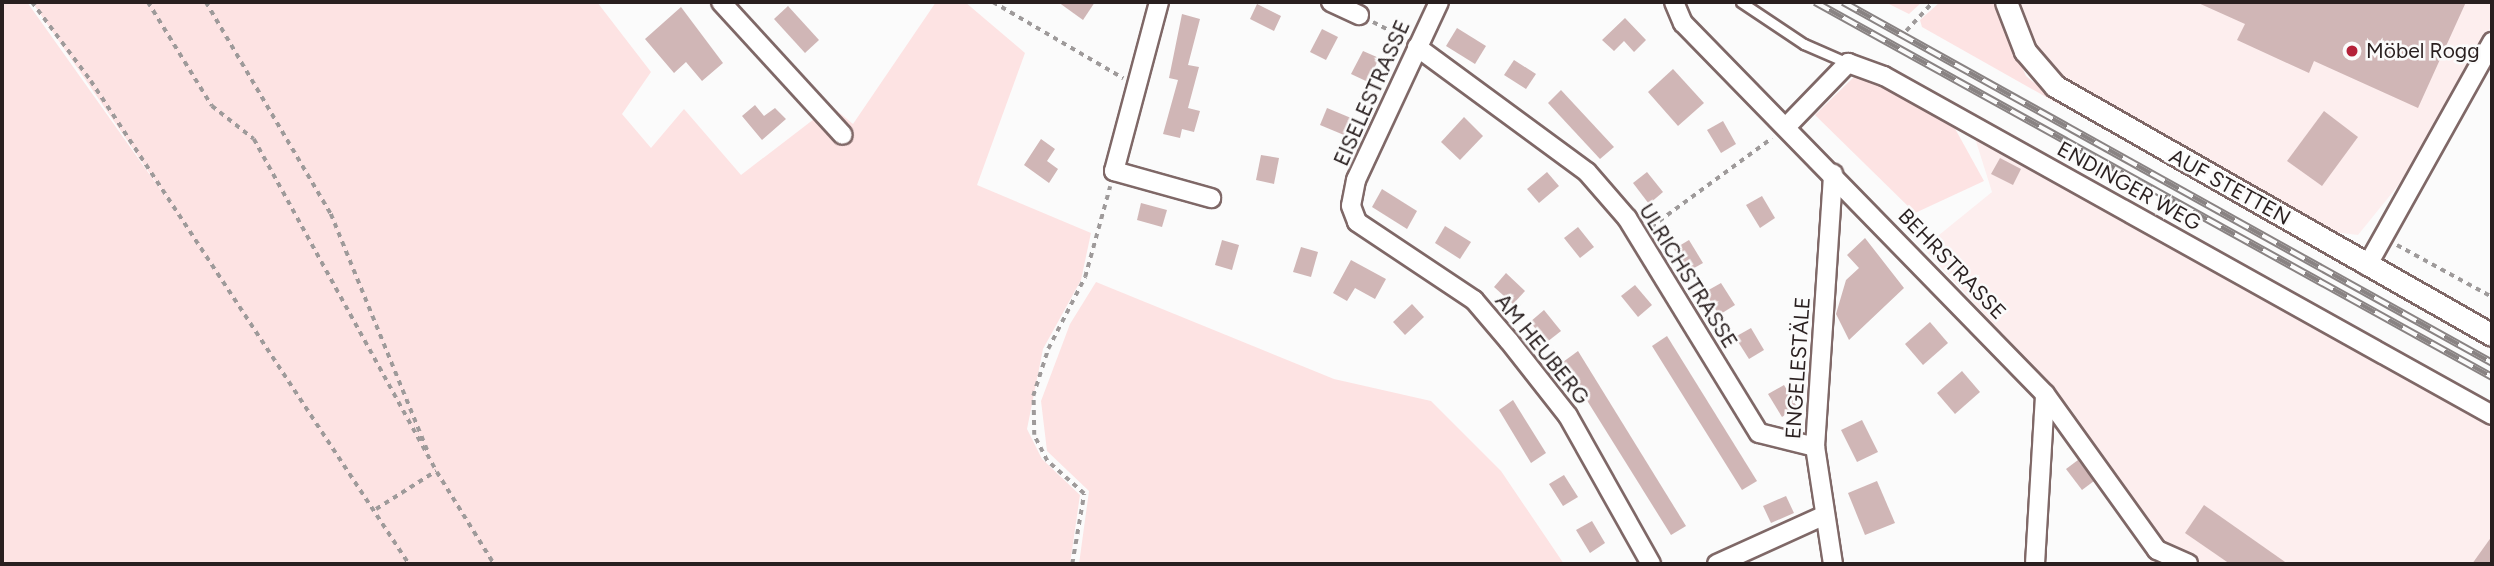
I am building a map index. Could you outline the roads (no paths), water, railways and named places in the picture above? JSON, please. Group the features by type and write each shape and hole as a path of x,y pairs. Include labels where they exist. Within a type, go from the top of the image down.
{"street":[{"path":"721,2 843,135"},
{"path":"1159,2 1114,171 1211,198"},
{"path":"1331,2 1359,15"},
{"name":"EISELESTRASSE","path":"1351,206 1417,47 1439,2"},
{"name":"BEHRSTRASSE","path":"1674,2 1683,23 1787,126 2045,394 2157,550 2188,564"},
{"name":"AUF STETTEN","path":"2006,2 2025,51 2055,86 2492,335"},
{"path":"2368,265 2386,239 2492,42"},
{"name":"ULRICHSTRASSE","path":"1417,47 1545,136 1587,172 1639,237 1759,433 1815,447"},
{"path":"1787,126 1849,63"},
{"name":"ENDINGER WEG","path":"1849,63 1884,76 2492,415"},
{"name":"ENGELESTÄLE","path":"1833,174 1815,447 1823,516 1833,564"},
{"name":"AM HEUBERG","path":"1351,206 1357,222 1474,300 1509,341 1568,416 1651,564"},
{"path":"2035,564 2045,394"},
{"path":"1717,564 1823,516"}],"lane":[{"name":"ENDINGER WEG","path":"1741,2 1804,44 1849,63"}],"railway":[{"path":"1815,2 2492,377"},
{"path":"1843,2 2492,363"}],"place":[{"name":"Möbel Rogg","path":"2352,51"}]}
